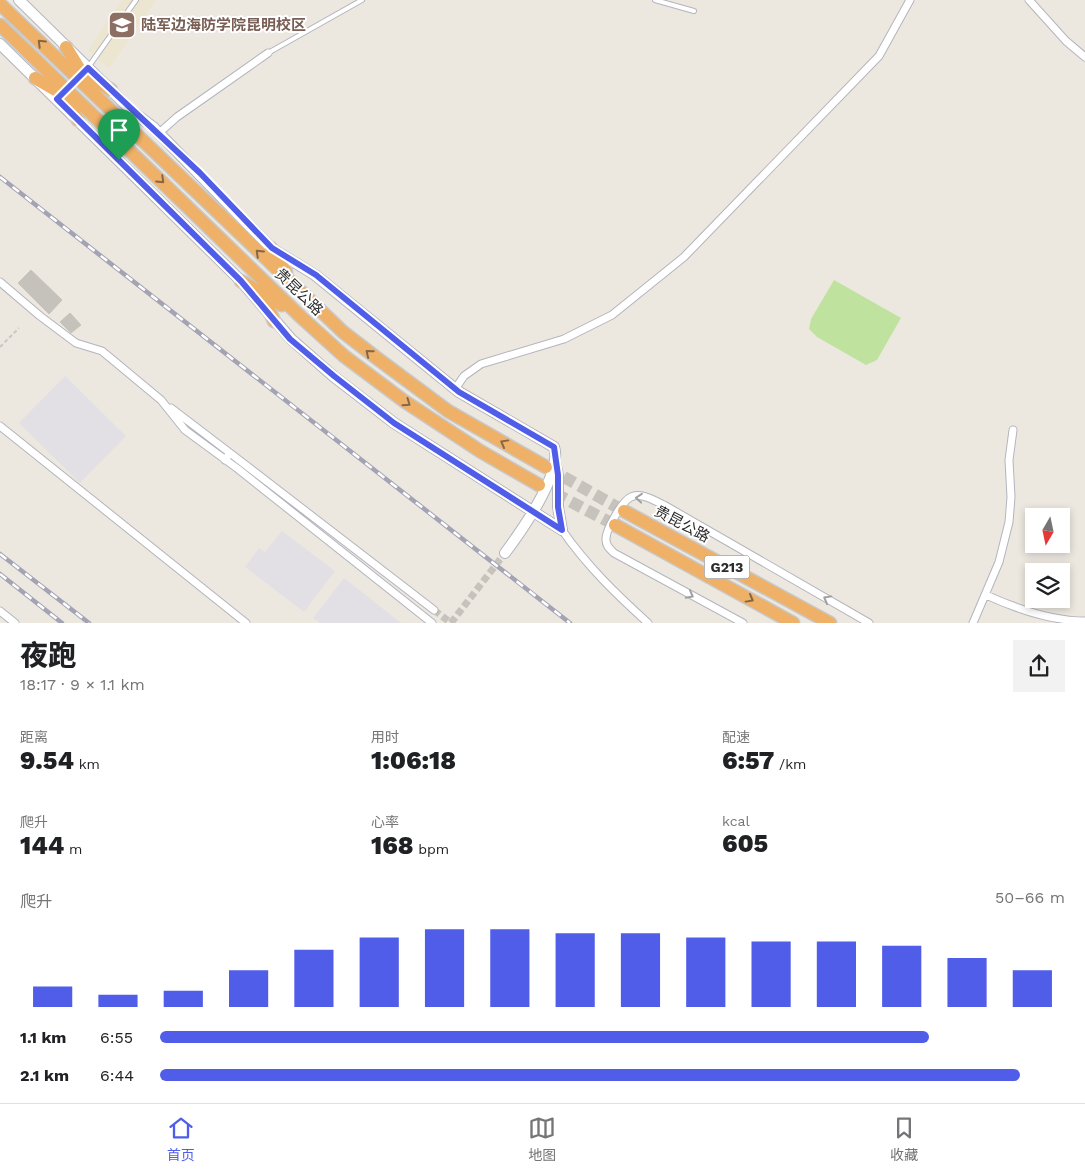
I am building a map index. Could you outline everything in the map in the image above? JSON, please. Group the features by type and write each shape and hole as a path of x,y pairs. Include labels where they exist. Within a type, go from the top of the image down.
{"highway":[{"path":"0,4 55,57 111,90"},
{"name":"贵昆公路","path":"0,24 44,68 61,94 88,110 301,317 344,356 404,401 480,451 539,485"},
{"name":"贵昆公路","path":"66,47 100,100 343,332 448,411 551,465"},
{"path":"35,78 61,94 78,120"},
{"path":"272,248 295,287"},
{"path":"248,264 274,321"},
{"path":"241,281 301,317"},
{"name":"贵昆公路","path":"624,511 830,623"},
{"name":"G213","path":"616,525 793,623"}],"street":[{"path":"19,0 66,47"},
{"path":"455,389 464,376 481,364 564,338 612,315 684,257 879,56 910,0"},
{"path":"1029,0 1066,41 1085,56"},
{"path":"0,44 35,78"},
{"path":"159,133 177,117 268,54"},
{"path":"61,94 82,73"},
{"path":"111,90 159,133 272,248 316,275 455,389 550,443 556,451 534,512 504,554"},
{"path":"78,120 241,281 290,339 394,423 562,530 587,565 648,623"},
{"path":"0,282 76,343 102,351 162,400 434,610"},
{"path":"162,400 185,430 432,623"},
{"path":"0,426 246,623"},
{"path":"973,623 999,562 1009,522 1011,497 1009,460 1013,430"},
{"path":"225,460 230,453"},
{"path":"551,465 558,475 558,507 562,530"},
{"path":"743,623 614,553 608,547 606,539 608,532 625,500 631,496 639,496 664,505 869,623"},
{"path":"986,595 1007,604 1051,617 1085,621"},
{"path":"0,612 15,623"}],"lane":[{"path":"82,73 136,0"},
{"path":"268,54 362,0"},
{"path":"655,0 694,11"}],"path":[{"path":"0,347 20,328"}],"shaded area":[{"name":"陆军边海防学院昆明校区","path":"122,0 156,0 109,69 88,50"},
{"path":"65,376 126,436 80,483 19,423"},
{"path":"282,531 335,571 304,612 245,567 259,548 265,552"},
{"path":"344,578 401,623 320,623 313,618"}],"green space":[{"path":"834,280 901,318 877,360 866,365 817,337 809,329 811,319"}],"building":[{"path":"31,270 62,300 49,314 18,283"},
{"path":"70,313 81,325 71,333 60,322"}],"tunnel":[{"path":"548,468 624,511"},
{"path":"539,485 615,525"},
{"path":"451,623 505,553"},
{"path":"434,610 451,623"}],"railway":[{"path":"0,177 570,623"},
{"path":"0,554 89,623"},
{"path":"0,574 62,623"}],"place":[{"name":"陆军边海防学院昆明校区","path":"122,25"}],"route":[{"path":"88,68 134,112 153,127 272,248 316,275 459,392 550,443 556,451 558,507 562,530 517,500 455,464 394,423 334,376 290,339 241,281 119,160 57,99 88,68"}]}
